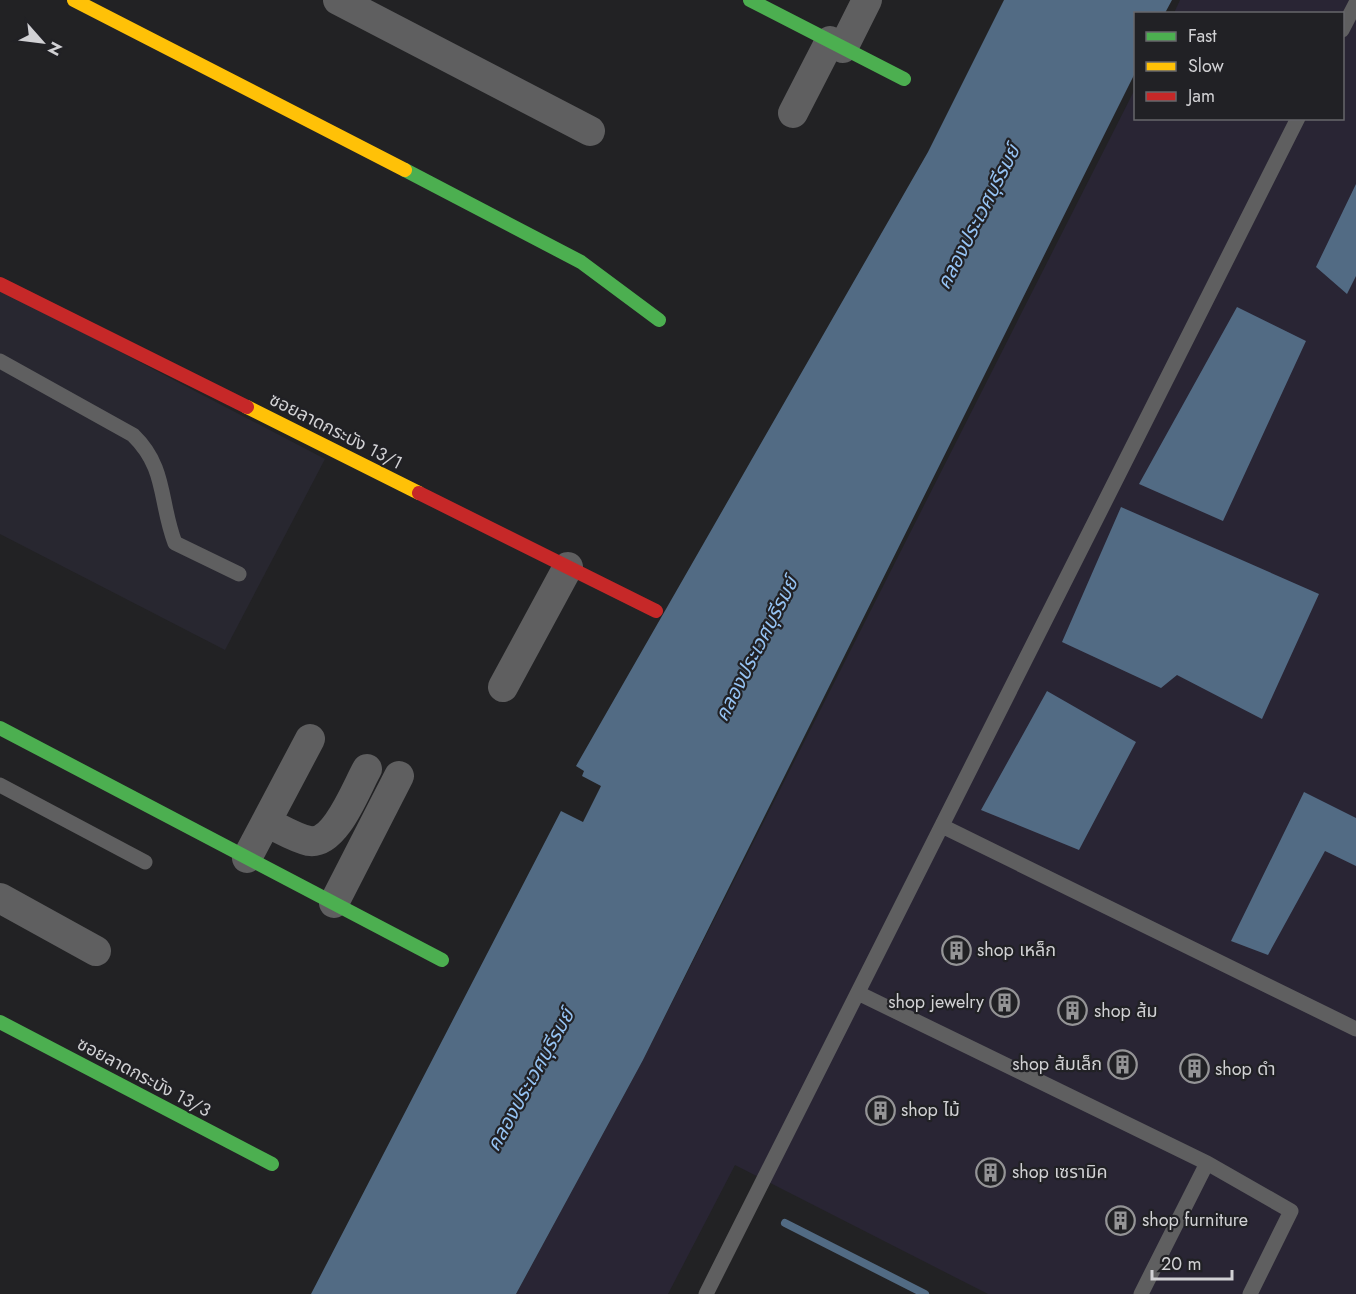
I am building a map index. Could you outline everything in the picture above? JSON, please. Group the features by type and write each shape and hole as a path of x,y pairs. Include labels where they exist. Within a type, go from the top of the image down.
{"street":[{"path":"74,0 540,239 581,262 659,320"},
{"path":"338,0 590,131"},
{"path":"750,0 904,79"},
{"path":"793,113 836,44 867,0"},
{"name":"ซอยลาดกระบัง 13/1","path":"0,284 656,611"},
{"path":"503,687 568,567"},
{"path":"0,728 442,960"},
{"path":"247,858 310,739"},
{"path":"266,822 309,841 321,840 335,828 367,769"},
{"path":"334,903 399,776"},
{"path":"0,898 96,951"},
{"name":"ซอยลาดกระบัง 13/3","path":"0,1022 272,1164"}],"lane":[{"path":"1344,26 1356,3"},
{"path":"706,1294 1297,120"},
{"path":"0,361 133,435 148,449 155,462 166,520 175,543 239,574"},
{"path":"0,785 145,862"},
{"path":"942,826 1356,1029"},
{"path":"858,993 1207,1163 1291,1211 1250,1294"},
{"path":"1141,1294 1207,1163"}],"shaded area":[{"path":"1180,0 1356,0 1356,1294 988,1294 735,1165 668,1294 516,1294 643,1060 1134,91 1134,120 1344,120 1344,12 1174,12"},
{"path":"0,289 325,459 225,650 0,534"}],"water":[{"name":"คลองประเวศบุรีรมย์","path":"1004,0 1172,0 1166,12 1134,12 1134,75 643,1060 516,1294 311,1294 561,811 583,822 601,786 582,776 584,771 576,766 928,152"},
{"path":"1356,184 1356,276 1347,294 1316,267"},
{"path":"1237,307 1306,341 1223,521 1139,484"},
{"path":"1121,507 1319,594 1262,719 1177,675 1161,688 1062,642"},
{"path":"1047,691 1136,742 1079,850 981,810"},
{"path":"1304,792 1356,818 1356,866 1325,851 1268,955 1231,941"}],"waterway":[{"path":"785,1223 925,1294"}],"traffic: fast":[{"path":"750,0 904,79"},
{"path":"405,170 581,262 659,320"},
{"path":"0,728 442,960"},
{"path":"0,1022 272,1164"}],"traffic: slow":[{"path":"74,0 405,170"},
{"path":"247,407 419,493"}],"traffic: jam":[{"path":"0,284 247,407"},
{"path":"419,493 656,611"}],"place":[{"name":"shop เหล็ก","path":"956,950"},
{"name":"shop jewelry","path":"1005,1002"},
{"name":"shop ส้ม","path":"1073,1011"},
{"name":"shop ส้มเล็ก","path":"1123,1064"},
{"name":"shop ดำ","path":"1194,1069"},
{"name":"shop ไม้","path":"880,1110"},
{"name":"shop เซรามิค","path":"991,1172"},
{"name":"shop furniture","path":"1121,1220"}]}
